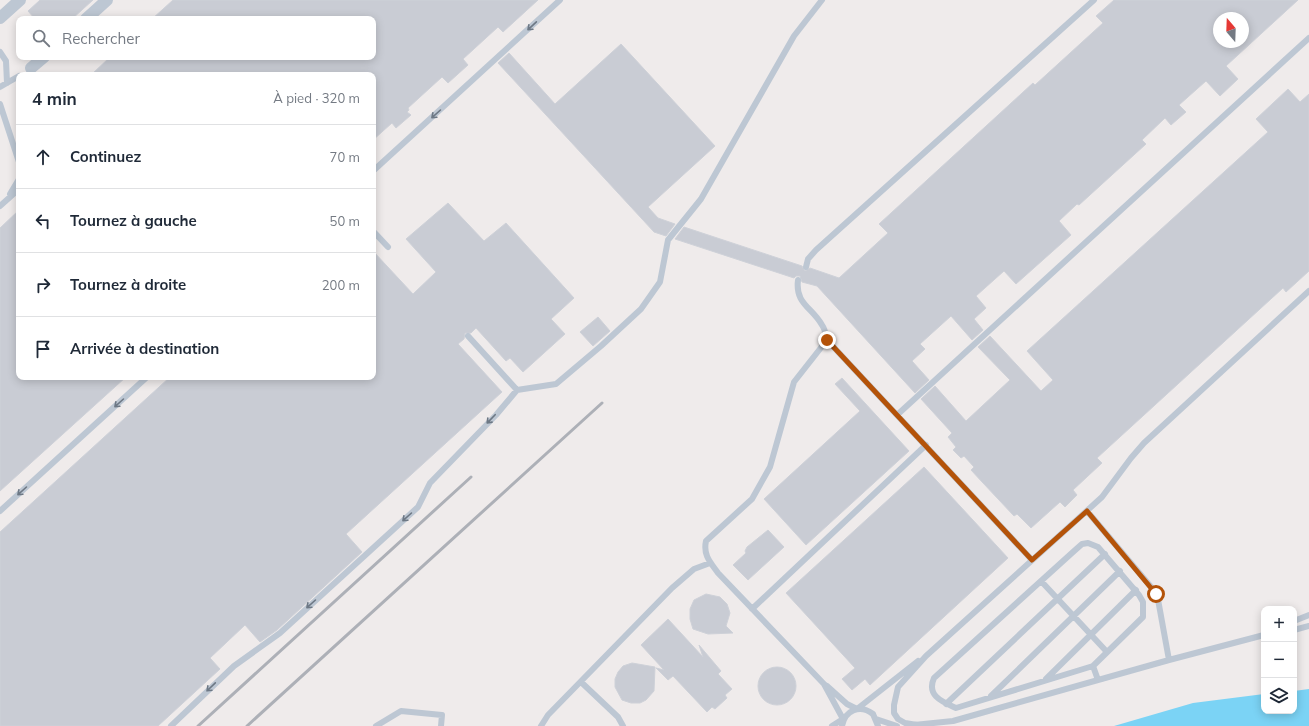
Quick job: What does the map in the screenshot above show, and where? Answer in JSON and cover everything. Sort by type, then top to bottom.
[{"type":"street","points":[[0,18],[20,0]]},
{"type":"street","points":[[89,16],[107,0]]},
{"type":"street","points":[[30,72],[41,60]]},
{"type":"lane","points":[[376,168],[560,0]]},
{"type":"lane","points":[[171,726],[234,666],[280,633],[418,508],[430,483],[496,415],[517,390],[556,384],[601,346],[640,308],[660,282],[668,240],[701,199],[794,36],[822,0]]},
{"type":"lane","points":[[806,267],[808,259],[816,250],[1094,0]]},
{"type":"lane","points":[[897,415],[1309,38]]},
{"type":"lane","points":[[0,52],[6,60],[7,83]]},
{"type":"lane","points":[[0,88],[16,77]]},
{"type":"lane","points":[[0,104],[16,153]]},
{"type":"lane","points":[[8,199],[16,184]]},
{"type":"lane","points":[[0,206],[16,192]]},
{"type":"lane","points":[[376,234],[388,247]]},
{"type":"lane","points":[[798,280],[797,292],[801,300],[823,326],[827,340],[1032,560]]},
{"type":"lane","points":[[832,726],[843,723],[851,711],[857,709],[926,656],[1087,511],[1102,497],[1144,443],[1309,291]]},
{"type":"lane","points":[[468,336],[517,390]]},
{"type":"lane","points":[[827,340],[794,382],[770,467],[752,499],[706,541],[704,550],[710,563],[824,684],[847,704],[857,709],[868,710],[876,719],[878,726]]},
{"type":"lane","points":[[0,511],[144,380]]},
{"type":"lane","points":[[752,609],[926,445]]},
{"type":"lane","points":[[1087,511],[1156,594],[1169,660]]},
{"type":"lane","points":[[1088,543],[1098,547],[1120,571],[1136,590],[1143,602],[1143,617],[1093,666],[956,708],[939,700],[932,690],[931,685],[934,678],[1082,544],[1088,543]]},
{"type":"lane","points":[[946,704],[1105,554]]},
{"type":"lane","points":[[542,726],[548,715],[672,588],[694,569],[710,563]]},
{"type":"lane","points":[[989,698],[1120,571]]},
{"type":"lane","points":[[1041,581],[1107,652]]},
{"type":"lane","points":[[1044,681],[1136,590]]},
{"type":"lane","points":[[1297,620],[1309,615]]},
{"type":"lane","points":[[1297,629],[1309,626]]},
{"type":"lane","points":[[938,726],[1169,660],[1261,636]]},
{"type":"lane","points":[[917,725],[905,723],[898,719],[894,713],[894,705],[898,687],[926,656]]},
{"type":"lane","points":[[1093,666],[1098,680]]},
{"type":"lane","points":[[581,682],[618,717],[623,726]]},
{"type":"lane","points":[[824,684],[843,723]]},
{"type":"lane","points":[[956,708],[956,721]]},
{"type":"lane","points":[[376,726],[401,711],[442,715],[442,726]]},
{"type":"lane","points":[[876,719],[897,726]]},
{"type":"lane","points":[[903,726],[956,721]]},
{"type":"water","points":[[1309,689],[1309,726],[1114,726],[1193,703],[1261,694],[1261,714],[1297,714],[1297,691]]},
{"type":"building","points":[[40,0],[93,0],[75,16],[32,16],[28,11]]},
{"type":"building","points":[[173,0],[538,0],[503,32],[498,27],[463,59],[468,65],[448,83],[442,77],[408,108],[409,110],[407,112],[411,115],[396,128],[392,123],[376,137],[376,72],[94,72],[107,60],[376,60],[376,16],[155,16]]},
{"type":"building","points":[[1114,0],[1298,0],[1249,45],[1249,12],[1213,12],[1213,48],[1246,48],[1226,66],[1238,79],[1220,96],[1206,81],[1179,105],[1186,112],[1171,125],[1165,118],[1142,140],[1146,144],[1079,205],[1077,204],[1059,221],[1071,235],[1016,284],[1004,271],[976,296],[986,308],[974,319],[983,330],[972,340],[951,316],[920,344],[925,349],[912,361],[929,380],[915,393],[817,286],[802,282],[800,276],[796,276],[794,278],[675,239],[684,227],[802,266],[805,271],[810,268],[839,278],[888,233],[879,224],[1033,83],[1035,85],[1103,23],[1096,16]]},
{"type":"building","points":[[621,44],[715,146],[648,207],[658,218],[675,224],[666,236],[654,232],[498,63],[509,53],[555,104]]},
{"type":"building","points":[[1288,89],[1300,102],[1309,94],[1309,271],[1286,292],[1283,288],[1097,458],[1102,463],[1073,490],[1077,495],[1065,507],[1060,502],[1031,528],[1017,514],[1014,516],[983,483],[971,470],[974,467],[964,456],[961,458],[953,450],[956,447],[948,437],[952,433],[921,399],[935,386],[966,421],[1010,380],[978,347],[990,336],[1041,391],[1053,380],[1027,351],[1268,132],[1256,119]]},
{"type":"building","points":[[448,203],[484,241],[506,223],[574,298],[551,319],[565,334],[523,372],[510,358],[506,361],[476,328],[471,333],[465,333],[464,339],[458,344],[502,392],[346,534],[362,552],[277,630],[260,642],[245,625],[210,658],[220,669],[158,726],[0,726],[0,532],[167,380],[376,380],[376,254],[413,294],[436,272],[406,239]]},
{"type":"building","points":[[16,213],[16,380],[123,380],[0,491],[0,228]]},
{"type":"building","points":[[598,317],[610,331],[593,346],[580,332]]},
{"type":"building","points":[[842,378],[909,451],[806,545],[764,499],[860,411],[835,384]]},
{"type":"building","points":[[924,467],[1008,558],[870,685],[865,679],[852,690],[842,679],[855,668],[786,593]]},
{"type":"building","points":[[768,530],[784,547],[748,580],[733,565],[746,553],[745,551],[747,547]]},
{"type":"building","points":[[706,594],[720,597],[727,604],[730,613],[726,626],[733,633],[708,634],[693,629],[690,619],[690,609],[694,600]]},
{"type":"building","points":[[668,619],[703,657],[699,645],[721,671],[718,674],[732,689],[725,695],[727,698],[715,709],[712,707],[707,712],[673,676],[668,680],[656,668],[664,670],[641,645]]},
{"type":"building","points":[[632,663],[655,667],[654,691],[646,700],[640,703],[631,703],[622,700],[615,687],[615,679],[618,672],[623,666]]},
{"type":"building","points":[[777,667],[790,673],[796,686],[790,699],[777,705],[764,699],[758,686],[764,673]]},
{"type":"railway","points":[[247,726],[602,403]]},
{"type":"railway","points":[[198,726],[471,477]]},
{"type":"route","points":[[827,340],[1032,560],[1087,511],[1156,594]]}]
